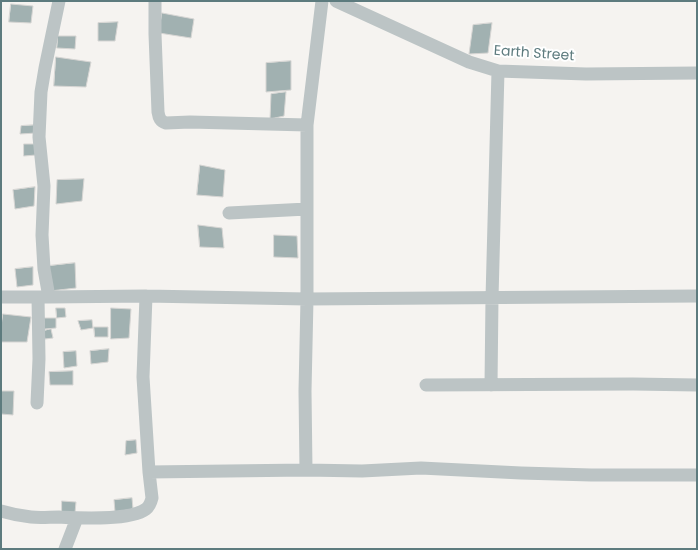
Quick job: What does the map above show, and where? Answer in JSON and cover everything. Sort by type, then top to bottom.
[{"type":"street","points":[[37,403],[44,297],[42,235],[44,186],[39,137],[45,68],[59,1]]},
{"type":"street","points":[[155,1],[155,49],[159,119],[166,123],[190,122],[307,125]]},
{"type":"street","points":[[306,470],[305,391],[307,299],[307,125],[322,1]]},
{"type":"street","name":"Earth Street","points":[[336,1],[469,62],[498,71],[586,74],[697,73]]},
{"type":"street","points":[[491,385],[498,71]]},
{"type":"street","points":[[229,213],[307,209]]},
{"type":"street","points":[[1,511],[32,517],[114,517],[132,515],[140,512],[146,509],[151,502],[152,498],[149,472],[144,377],[146,296]]},
{"type":"street","points":[[1,297],[146,296],[307,299],[697,296]]},
{"type":"street","points":[[426,385],[697,385]]},
{"type":"street","points":[[149,472],[306,470],[362,471],[421,468],[590,475],[697,475]]},
{"type":"street","points":[[65,549],[77,518]]},
{"type":"building","points":[[11,4],[33,6],[31,23],[9,22]]},
{"type":"building","points":[[162,13],[194,19],[191,38],[159,33]]},
{"type":"building","points":[[118,22],[115,41],[98,41],[98,23]]},
{"type":"building","points":[[492,23],[488,53],[469,54],[473,25]]},
{"type":"building","points":[[58,36],[76,36],[75,49],[57,48]]},
{"type":"building","points":[[56,57],[91,62],[86,87],[54,86]]},
{"type":"building","points":[[291,61],[291,90],[266,92],[266,63]]},
{"type":"building","points":[[286,92],[284,116],[270,119],[271,94]]},
{"type":"building","points":[[36,125],[36,133],[20,134],[21,126]]},
{"type":"building","points":[[24,144],[36,144],[36,155],[24,156]]},
{"type":"building","points":[[200,165],[225,170],[223,197],[197,195]]},
{"type":"building","points":[[84,179],[82,201],[56,204],[57,180]]},
{"type":"building","points":[[35,187],[34,206],[15,209],[13,190]]},
{"type":"building","points":[[198,225],[222,228],[224,248],[200,247]]},
{"type":"building","points":[[274,235],[297,236],[298,258],[274,257]]},
{"type":"building","points":[[75,263],[76,288],[50,291],[48,266]]},
{"type":"building","points":[[33,267],[33,285],[17,287],[15,269]]},
{"type":"building","points":[[56,308],[65,308],[66,317],[57,318]]},
{"type":"building","points":[[111,308],[131,309],[129,338],[111,339]]},
{"type":"building","points":[[3,314],[31,317],[27,342],[1,342]]},
{"type":"building","points":[[44,318],[56,318],[56,328],[45,329]]},
{"type":"building","points":[[92,320],[93,328],[81,330],[78,321]]},
{"type":"building","points":[[94,327],[108,327],[108,337],[95,337]]},
{"type":"building","points":[[51,329],[53,338],[45,339],[43,331]]},
{"type":"building","points":[[109,349],[108,362],[91,364],[90,351]]},
{"type":"building","points":[[76,351],[77,366],[64,368],[63,352]]},
{"type":"building","points":[[73,371],[73,385],[50,385],[49,372]]},
{"type":"building","points":[[1,391],[14,391],[13,415],[1,414]]},
{"type":"building","points":[[136,440],[137,453],[125,455],[126,441]]},
{"type":"building","points":[[132,498],[133,509],[115,512],[114,500]]},
{"type":"building","points":[[62,501],[76,502],[75,513],[62,513]]}]
